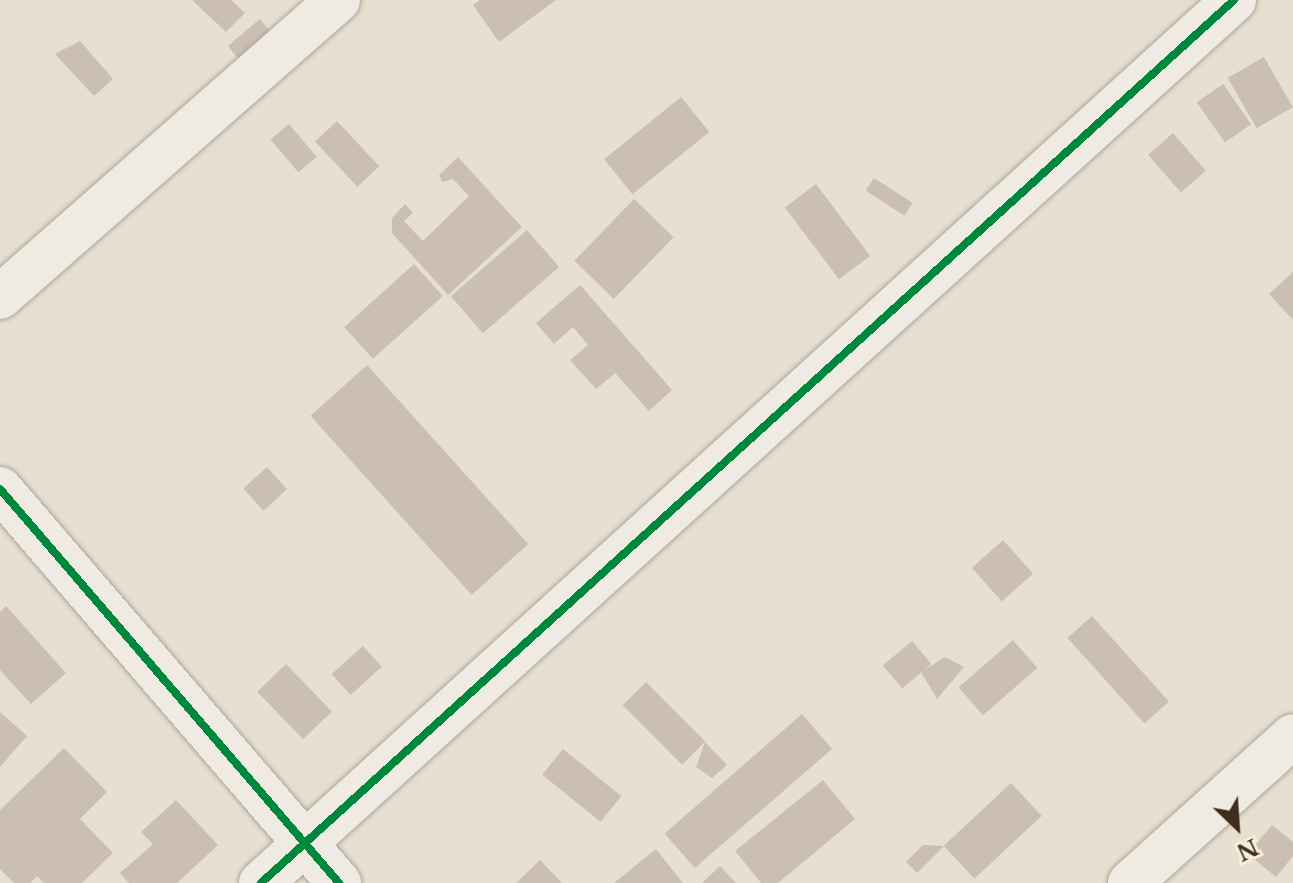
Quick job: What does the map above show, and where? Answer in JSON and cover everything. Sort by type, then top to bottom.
[{"type":"street","points":[[0,297],[338,0]]},
{"type":"street","points":[[261,883],[1234,0]]},
{"type":"street","points":[[0,489],[339,883]]},
{"type":"street","points":[[1130,883],[1293,736]]},
{"type":"building","points":[[192,0],[231,0],[245,13],[226,32]]},
{"type":"building","points":[[480,0],[556,0],[499,42],[473,5]]},
{"type":"building","points":[[260,19],[277,39],[245,66],[228,46]]},
{"type":"building","points":[[80,41],[113,79],[94,96],[55,54]]},
{"type":"building","points":[[1264,57],[1293,107],[1257,128],[1228,78]]},
{"type":"building","points":[[1223,84],[1251,124],[1225,142],[1197,102]]},
{"type":"building","points":[[681,97],[709,132],[632,194],[604,159]]},
{"type":"building","points":[[337,121],[379,166],[357,187],[315,141]]},
{"type":"building","points":[[289,124],[317,157],[298,172],[271,139]]},
{"type":"building","points":[[1173,133],[1206,171],[1181,192],[1148,155]]},
{"type":"building","points":[[458,157],[522,227],[448,295],[392,233],[392,218],[405,204],[413,213],[404,221],[423,241],[469,196],[453,179],[442,182],[439,175]]},
{"type":"building","points":[[874,178],[913,203],[904,216],[866,191]]},
{"type":"building","points":[[816,184],[870,256],[839,279],[785,207]]},
{"type":"building","points":[[634,199],[674,237],[614,299],[574,261]]},
{"type":"building","points":[[527,230],[559,267],[483,333],[451,296]]},
{"type":"building","points":[[414,264],[443,296],[373,359],[344,327]]},
{"type":"building","points":[[1293,272],[1293,320],[1269,294]]},
{"type":"building","points":[[580,285],[672,390],[649,411],[615,373],[596,389],[570,360],[588,345],[573,327],[554,344],[536,323]]},
{"type":"building","points":[[367,365],[528,544],[472,595],[311,416]]},
{"type":"building","points":[[267,467],[287,489],[263,511],[243,488]]},
{"type":"building","points":[[1003,540],[1033,573],[1002,602],[972,568]]},
{"type":"building","points":[[6,606],[66,673],[31,704],[0,670],[0,612]]},
{"type":"building","points":[[1092,616],[1169,701],[1144,724],[1067,638]]},
{"type":"building","points":[[1013,640],[1037,668],[983,715],[959,687]]},
{"type":"building","points":[[912,641],[931,664],[902,688],[883,665]]},
{"type":"building","points":[[363,646],[382,667],[351,695],[332,674]]},
{"type":"building","points":[[945,657],[964,667],[937,699],[921,672]]},
{"type":"building","points":[[286,664],[332,711],[303,739],[257,692]]},
{"type":"building","points":[[646,682],[705,741],[682,765],[623,705]]},
{"type":"building","points":[[0,712],[27,736],[0,767]]},
{"type":"building","points":[[802,714],[832,749],[695,868],[665,833]]},
{"type":"building","points":[[705,742],[727,765],[712,778],[696,767]]},
{"type":"building","points":[[64,748],[107,792],[80,819],[113,853],[82,883],[44,883],[37,876],[30,883],[14,883],[0,869],[0,810]]},
{"type":"building","points":[[563,749],[621,796],[601,822],[542,775]]},
{"type":"building","points":[[823,780],[855,819],[778,883],[761,883],[735,851]]},
{"type":"building","points":[[1011,783],[1042,816],[974,879],[944,846]]},
{"type":"building","points":[[176,800],[218,845],[177,883],[129,883],[120,873],[153,844],[141,832]]},
{"type":"building","points":[[1272,825],[1293,842],[1293,856],[1276,877],[1248,854]]},
{"type":"building","points":[[923,845],[944,846],[917,873],[906,862]]},
{"type":"building","points":[[656,849],[683,883],[614,883]]},
{"type":"building","points":[[540,860],[562,883],[516,883]]},
{"type":"building","points":[[720,866],[736,883],[702,883]]},
{"type":"cycle path","points":[[261,883],[1234,0]]},
{"type":"cycle path","points":[[0,489],[339,883]]}]
